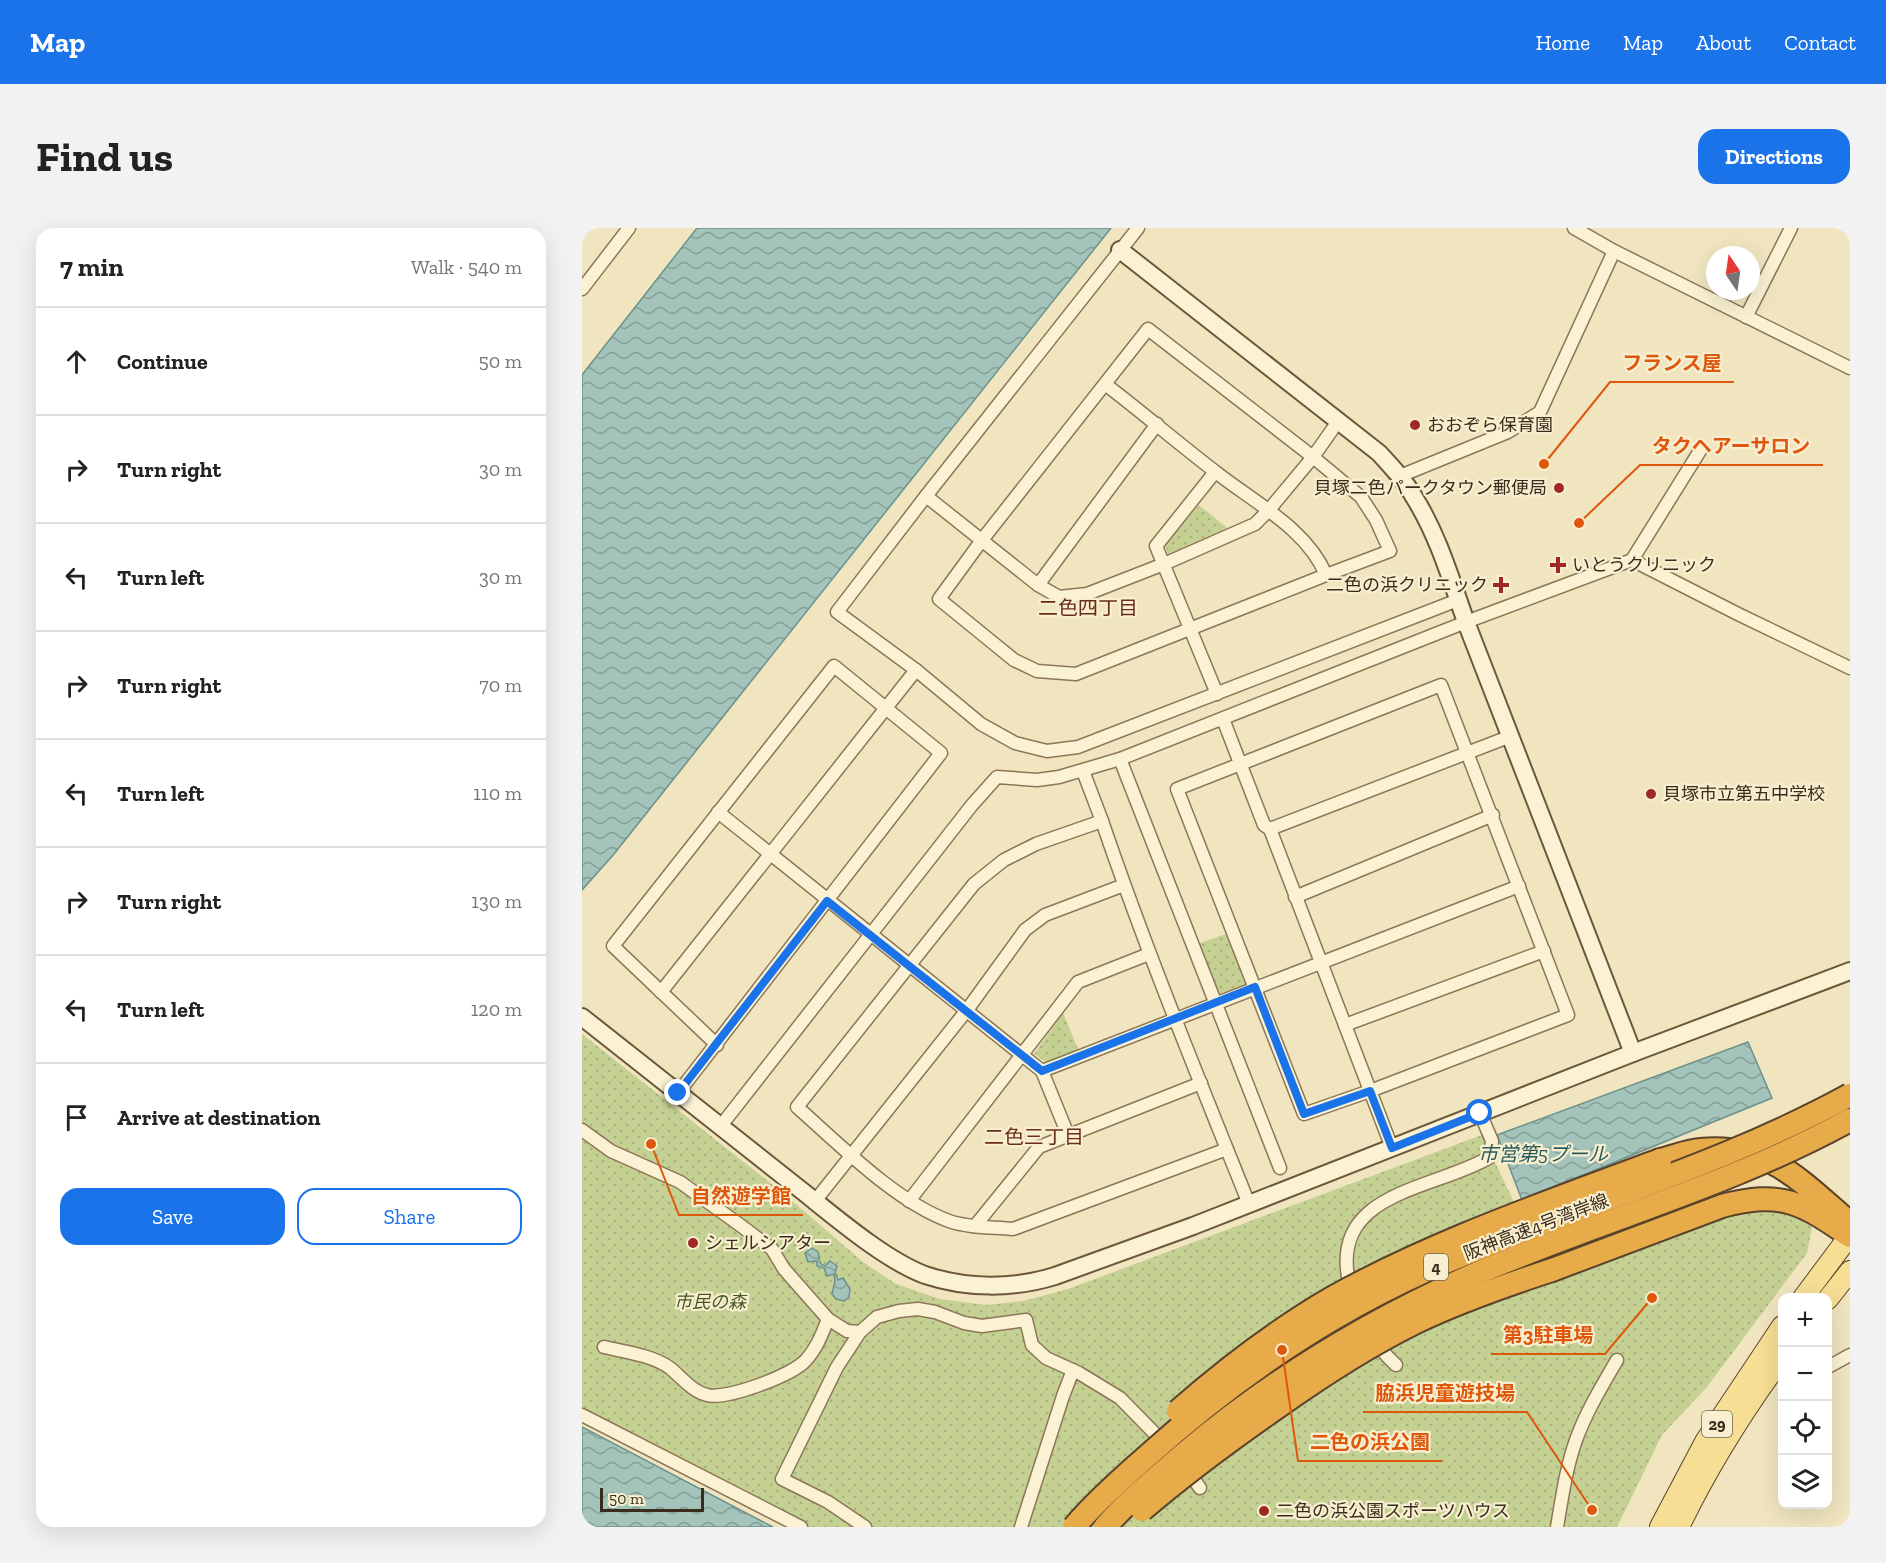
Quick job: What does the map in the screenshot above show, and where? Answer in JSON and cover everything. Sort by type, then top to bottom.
[{"type":"highway","name":"阪神高速4号湾岸線","points":[[1074,1527],[1129,1472],[1182,1425],[1296,1341],[1348,1311],[1462,1254],[1711,1160],[1774,1133],[1850,1095]]},
{"type":"highway","name":"阪神高速4号湾岸線","points":[[1105,1527],[1154,1479],[1256,1396],[1307,1361],[1361,1330],[1474,1275],[1717,1182],[1850,1120]]},
{"type":"highway","points":[[1068,1527],[1121,1466],[1205,1387],[1246,1355],[1332,1299],[1417,1255],[1660,1160],[1698,1150],[1720,1149],[1765,1158],[1788,1169],[1850,1233]]},
{"type":"highway","points":[[1122,1527],[1158,1496],[1252,1425],[1334,1368],[1415,1322],[1462,1301],[1743,1200],[1776,1198],[1793,1203],[1850,1233]]},
{"type":"main road","points":[[1807,1293],[1850,1233]]},
{"type":"main road","points":[[1832,1293],[1850,1271]]},
{"type":"main road","name":"29","points":[[1681,1527],[1690,1504],[1721,1448],[1774,1365],[1778,1346]]},
{"type":"main road","name":"29","points":[[1660,1527],[1706,1440],[1774,1365]]},
{"type":"street","points":[[582,289],[629,228]]},
{"type":"street","points":[[1137,228],[837,612],[916,670],[981,724],[1015,743],[1047,751],[1078,747],[1458,600]]},
{"type":"street","points":[[1574,228],[1614,251],[1850,368]]},
{"type":"street","points":[[1746,317],[1791,228]]},
{"type":"street","points":[[1120,250],[1379,453],[1415,497],[1445,561],[1466,622],[1633,1053]]},
{"type":"street","points":[[1400,477],[1508,432],[1540,412],[1614,251]]},
{"type":"street","points":[[1148,329],[1361,497],[1376,520],[1390,551],[1076,674],[1036,670],[1014,660],[939,599],[982,540],[1105,384],[1148,329]]},
{"type":"street","points":[[1105,384],[1296,533],[1317,556],[1326,575]]},
{"type":"street","points":[[926,496],[1038,585],[1059,597],[1087,594],[1164,564],[1255,524],[1268,512],[1313,457],[1339,420]]},
{"type":"street","points":[[1038,585],[1157,424]]},
{"type":"street","points":[[720,1127],[972,805],[997,777],[1037,780],[1083,771],[1120,759],[1466,622],[1632,560],[1701,449]]},
{"type":"street","points":[[1215,472],[1156,546],[1217,694]]},
{"type":"street","points":[[1632,560],[1850,668]]},
{"type":"street","points":[[678,1093],[717,1045],[941,753],[834,666],[613,946],[717,1045]]},
{"type":"street","points":[[661,992],[916,670]]},
{"type":"street","points":[[1441,685],[1468,752],[1568,1015],[1304,1114],[1177,789],[1441,685]]},
{"type":"street","points":[[1223,719],[1264,825],[1270,829],[1392,1148]]},
{"type":"street","points":[[1270,829],[1511,736]]},
{"type":"street","points":[[1120,759],[1280,1168]]},
{"type":"street","points":[[1083,771],[1149,954],[1249,1204]]},
{"type":"street","points":[[718,812],[1042,1071],[1068,1135]]},
{"type":"street","points":[[1295,897],[1492,815]]},
{"type":"street","points":[[1102,821],[1036,844],[1004,860],[974,884],[797,1107],[852,1156],[909,1201],[924,1211],[951,1222],[975,1226],[1013,1229],[1227,1149]]},
{"type":"street","points":[[815,1201],[967,1010],[1025,930],[1045,915],[1124,885]]},
{"type":"street","points":[[1042,1071],[1519,886]]},
{"type":"street","points":[[1345,1025],[1544,951]]},
{"type":"street","points":[[909,1201],[1078,982],[1149,954]]},
{"type":"street","points":[[582,1017],[815,1201],[892,1258],[908,1268],[950,1281],[997,1286],[1037,1281],[1055,1276],[1249,1204],[1633,1053],[1850,971]]},
{"type":"street","points":[[975,1226],[1039,1147],[1201,1083]]},
{"type":"street","points":[[1396,1365],[1381,1352],[1351,1293],[1346,1266],[1350,1236],[1368,1212],[1396,1195],[1490,1156],[1492,1141],[1480,1113]]},
{"type":"street","points":[[582,1130],[611,1151],[680,1182],[764,1243],[772,1249],[784,1269],[828,1319],[846,1331],[860,1332]]},
{"type":"street","points":[[865,1527],[828,1502],[782,1479],[837,1367],[860,1332],[877,1317],[899,1311],[935,1312],[964,1323],[982,1326],[1026,1320],[1032,1345],[1046,1358],[1073,1370],[1120,1398],[1176,1455],[1200,1488]]},
{"type":"street","points":[[604,1347],[643,1356],[668,1367],[695,1389],[707,1395],[720,1395],[758,1384],[788,1372],[804,1362],[816,1347],[828,1319]]},
{"type":"street","points":[[1832,1364],[1850,1355]]},
{"type":"street","points":[[1557,1527],[1566,1474],[1576,1439],[1596,1396],[1617,1360]]},
{"type":"street","points":[[1650,1527],[1712,1415],[1774,1365]]},
{"type":"street","points":[[1021,1527],[1073,1370]]},
{"type":"street","points":[[582,1415],[801,1527]]},
{"type":"green space","points":[[1199,505],[1227,528],[1168,554],[1165,545]]},
{"type":"green space","points":[[1226,934],[1247,985],[1218,994],[1197,944]]},
{"type":"green space","points":[[1063,1013],[1078,1049],[1046,1062],[1034,1054]]},
{"type":"green space","name":"市民の森","points":[[582,1034],[783,1193],[863,1262],[896,1284],[940,1299],[986,1305],[1023,1301],[1068,1289],[1482,1135],[1513,1200],[1542,1287],[1639,1250],[1719,1213],[1761,1205],[1803,1216],[1812,1228],[1807,1253],[1707,1387],[1662,1435],[1617,1527],[786,1527],[582,1419]]},
{"type":"water","points":[[697,228],[1111,228],[614,854],[582,890],[582,375]]},
{"type":"water","name":"市営第5プール","points":[[1748,1042],[1772,1098],[1522,1200],[1497,1135]]},
{"type":"water","points":[[812,1248],[818,1252],[822,1265],[825,1266],[830,1261],[837,1266],[835,1274],[827,1276],[824,1268],[817,1266],[817,1261],[808,1262],[805,1253]]},
{"type":"water","points":[[836,1275],[838,1280],[843,1278],[850,1289],[849,1297],[844,1301],[836,1299],[832,1294]]},
{"type":"water","points":[[582,1427],[773,1527],[582,1527]]},
{"type":"place","name":"おおぞら保育園","points":[[1415,425]]},
{"type":"place","name":"フランス屋","points":[[1544,464]]},
{"type":"place","name":"貝塚二色パークタウン郵便局","points":[[1559,488]]},
{"type":"place","name":"タクヘアーサロン","points":[[1579,523]]},
{"type":"place","name":"いとうクリニック","points":[[1558,565]]},
{"type":"place","name":"二色の浜クリニック","points":[[1501,585]]},
{"type":"place","name":"貝塚市立第五中学校","points":[[1651,794]]},
{"type":"place","name":"自然遊学館","points":[[651,1144]]},
{"type":"place","name":"シェルシアター","points":[[693,1243]]},
{"type":"place","name":"第3駐車場","points":[[1652,1298]]},
{"type":"place","name":"二色の浜公園","points":[[1282,1350]]},
{"type":"place","name":"脇浜児童遊技場","points":[[1592,1510]]},
{"type":"place","name":"二色の浜公園スポーツハウス","points":[[1264,1511]]},
{"type":"district","name":"二色四丁目","points":[[1088,608]]},
{"type":"district","name":"二色三丁目","points":[[1034,1137]]},
{"type":"route","points":[[678,1093],[827,901],[1042,1071],[1255,987],[1304,1114],[1370,1091],[1392,1148],[1480,1113]]}]
